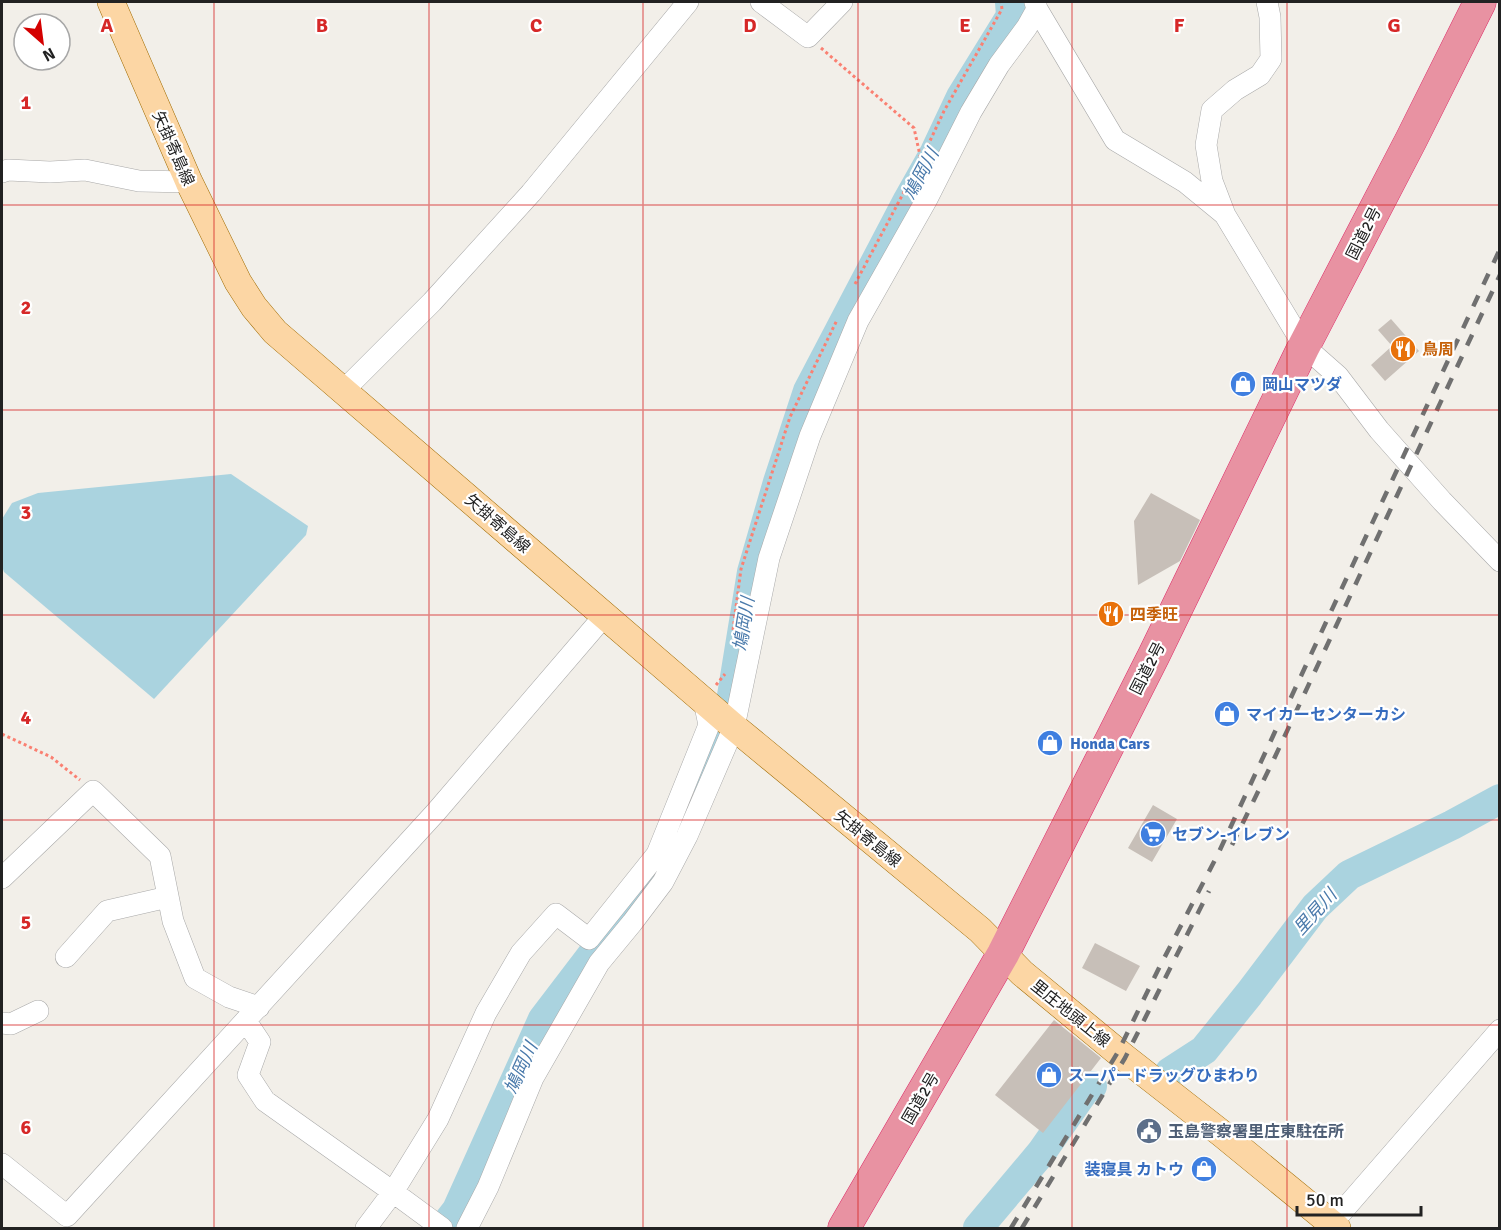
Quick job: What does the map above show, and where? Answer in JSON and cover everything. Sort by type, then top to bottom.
[{"type":"highway","name":"国道2号","points":[[844,1228],[1003,954],[1154,655],[1304,346],[1480,2]]},
{"type":"main road","name":"矢掛寄島線","points":[[111,2],[189,182],[238,282],[275,332],[734,727],[980,930],[1003,954]]},
{"type":"main road","name":"里庄地頭上線","points":[[1003,954],[1022,973],[1332,1227]]},
{"type":"street","points":[[344,391],[432,302],[531,193],[688,2]]},
{"type":"street","points":[[761,2],[808,37],[842,2]]},
{"type":"street","points":[[1267,2],[1270,17],[1271,59],[1260,75],[1235,90],[1212,110],[1206,145],[1212,181],[1225,215],[1304,346],[1338,376],[1379,430],[1442,501],[1500,561]]},
{"type":"street","points":[[1036,5],[1115,140],[1185,182],[1225,215]]},
{"type":"street","points":[[467,1228],[488,1187],[533,1078],[599,963],[663,882],[687,836],[734,727],[769,558],[810,436],[858,321],[927,199],[971,112],[999,65],[1027,27],[1036,5]]},
{"type":"street","points":[[2,172],[9,170],[51,172],[85,170],[139,181],[189,182]]},
{"type":"street","points":[[2,1164],[66,1216],[436,812],[605,615]]},
{"type":"street","points":[[366,1228],[393,1192],[438,1119],[486,1013],[521,953],[556,914],[589,939],[657,854],[709,725],[708,704]]},
{"type":"street","points":[[2,878],[93,791],[160,856],[173,921],[195,978],[229,997],[252,1014],[260,1042],[248,1076],[265,1101],[442,1228]]},
{"type":"street","points":[[66,957],[107,911],[168,897]]},
{"type":"street","points":[[2,1023],[11,1024],[38,1011]]},
{"type":"street","points":[[1332,1227],[1500,1030]]},
{"type":"path","points":[[808,37],[914,128],[921,160]]},
{"type":"path","points":[[2,734],[51,757],[93,791]]},
{"type":"water","points":[[231,474],[308,526],[306,535],[154,699],[4,572],[2,519],[12,503],[38,493]]},
{"type":"building","name":"鳥周","points":[[1391,319],[1419,351],[1385,381],[1371,365],[1392,346],[1378,330]]},
{"type":"building","points":[[1151,493],[1200,520],[1180,561],[1138,585],[1134,521]]},
{"type":"building","name":"セブン-イレブン","points":[[1153,805],[1177,819],[1152,862],[1128,848]]},
{"type":"building","points":[[1095,943],[1140,966],[1126,991],[1082,968]]},
{"type":"building","name":"スーパードラッグひまわり","points":[[1054,1020],[1101,1058],[1043,1133],[995,1095]]},
{"type":"waterway","name":"鳩岡川","points":[[698,778],[731,702],[752,572],[808,391],[935,152],[961,97],[1011,16],[1010,2]]},
{"type":"waterway","name":"里見川","points":[[1170,1072],[1204,1050],[1315,907],[1349,875],[1500,799]]},
{"type":"waterway","name":"鳩岡川","points":[[443,1228],[457,1210],[543,1019],[662,863],[668,850]]},
{"type":"waterway","name":"里見川","points":[[978,1228],[1041,1153],[1085,1090],[1092,1086]]},
{"type":"railway","points":[[1011,1228],[1118,1052],[1218,854],[1500,249]]},
{"type":"railway","points":[[1232,845],[1500,275]]},
{"type":"railway","points":[[1022,1228],[1125,1058],[1209,891]]},
{"type":"place","name":"鳥周","points":[[1403,349]]},
{"type":"place","name":"岡山マツダ","points":[[1243,384]]},
{"type":"place","name":"四季旺","points":[[1111,614]]},
{"type":"place","name":"マイカーセンターカシ","points":[[1227,714]]},
{"type":"place","name":"Honda Cars","points":[[1050,743]]},
{"type":"place","name":"セブン-イレブン","points":[[1153,834]]},
{"type":"place","name":"スーパードラッグひまわり","points":[[1049,1075]]},
{"type":"place","name":"玉島警察署里庄東駐在所","points":[[1149,1131]]},
{"type":"place","name":"装寝具 カトウ","points":[[1204,1169]]}]
